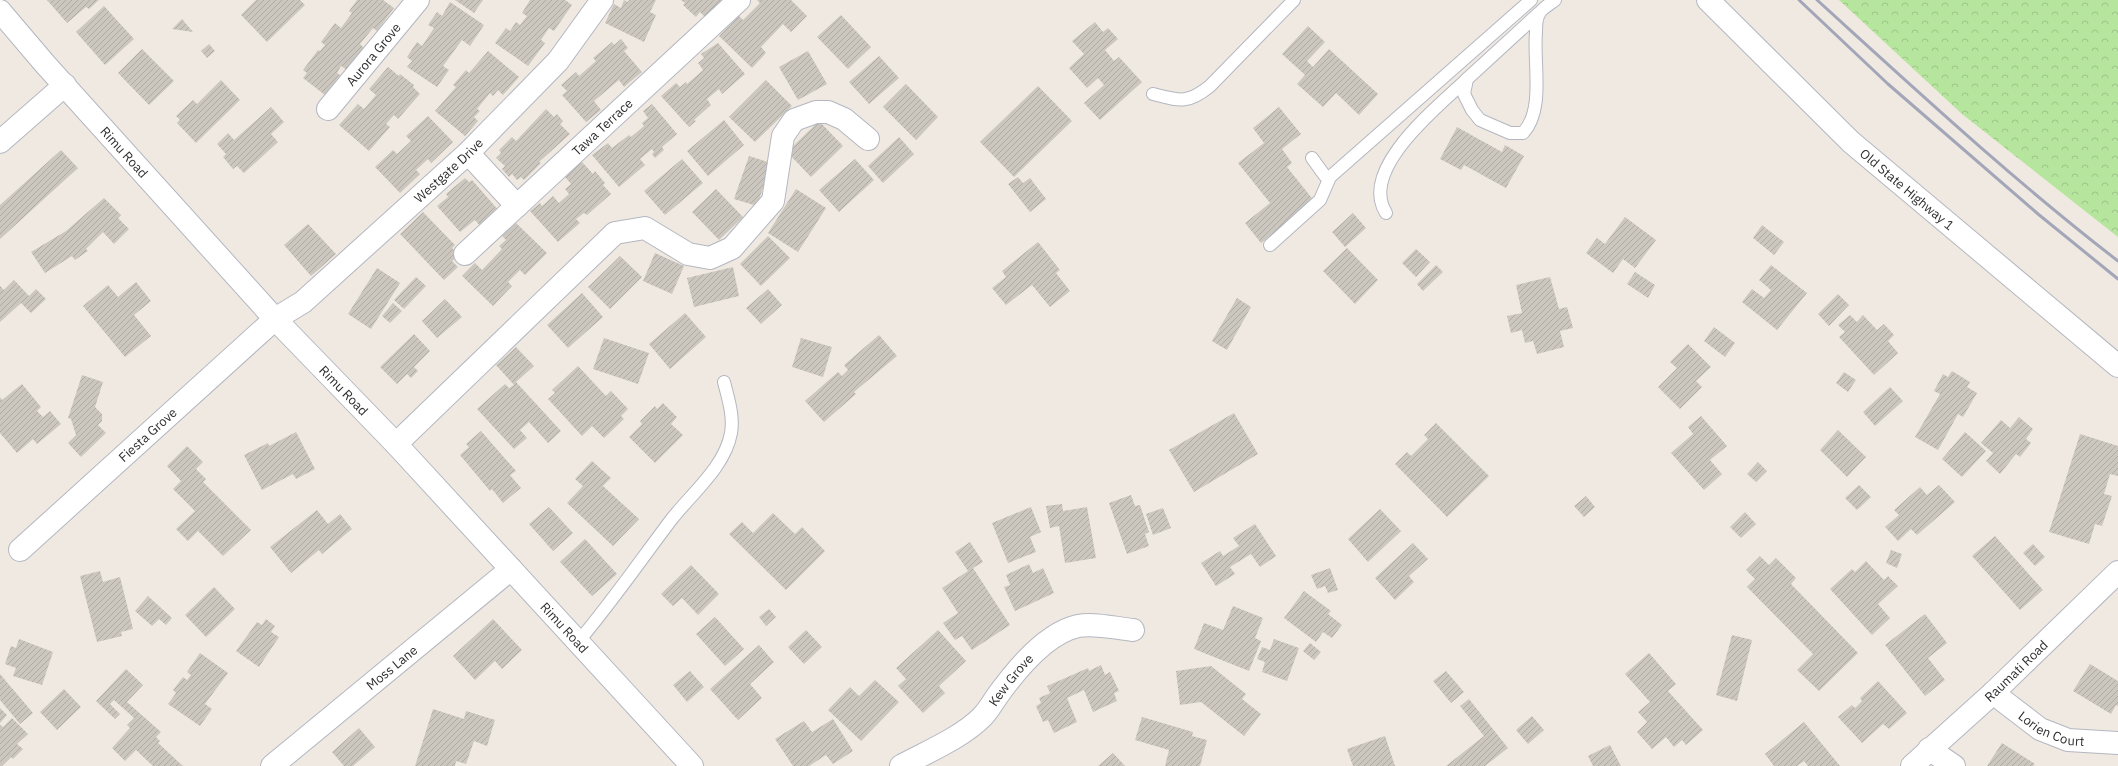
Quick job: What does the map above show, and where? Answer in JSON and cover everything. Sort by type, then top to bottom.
[{"type":"street","name":"Aurora Grove","points":[[328,109],[418,0]]},
{"type":"street","name":"Westgate Drive","points":[[275,319],[303,302],[468,153],[558,61],[602,0]]},
{"type":"street","name":"Tawa Terrace","points":[[465,254],[739,0]]},
{"type":"street","name":"Old State Highway 1","points":[[1708,0],[1851,142],[2118,366]]},
{"type":"street","name":"Rimu Road","points":[[0,11],[30,48],[275,319],[396,444],[692,766]]},
{"type":"street","points":[[0,142],[65,85]]},
{"type":"street","points":[[396,444],[615,233],[645,228],[688,254],[710,258],[732,248],[772,200],[783,136],[794,120],[816,112],[828,112],[844,118],[868,139]]},
{"type":"street","points":[[468,153],[517,206]]},
{"type":"street","name":"Fiesta Grove","points":[[20,550],[275,319]]},
{"type":"street","name":"Moss Lane","points":[[272,766],[511,568]]},
{"type":"street","name":"Raumati Road","points":[[1912,766],[1929,749],[1993,693],[2118,572]]},
{"type":"street","name":"Kew Grove","points":[[901,766],[951,740],[982,717],[1015,673],[1039,648],[1060,633],[1078,626],[1133,630]]},
{"type":"street","name":"Lorien Court","points":[[1993,693],[2040,729],[2068,740],[2118,743]]},
{"type":"street","points":[[1929,749],[1954,766]]},
{"type":"lane","points":[[1153,94],[1186,100],[1196,97],[1210,86],[1294,0]]},
{"type":"lane","points":[[1270,245],[1320,200],[1330,177],[1531,0]]},
{"type":"lane","points":[[1386,213],[1382,208],[1381,181],[1392,156],[1416,127],[1467,78],[1555,0]]},
{"type":"lane","points":[[1467,78],[1464,94],[1472,110],[1480,120],[1510,133],[1523,133],[1531,125],[1537,92],[1535,42],[1539,13]]},
{"type":"lane","points":[[1312,158],[1325,176],[1330,177]]},
{"type":"lane","points":[[578,642],[634,573],[685,502],[719,462],[731,433],[731,407],[724,382]]},
{"type":"green space","points":[[1839,0],[2118,0],[2118,237],[1962,114]]},
{"type":"building","points":[[47,0],[99,0],[89,9],[86,7],[67,23]]},
{"type":"building","points":[[256,0],[300,0],[305,5],[267,42],[241,15]]},
{"type":"building","points":[[357,0],[383,0],[394,8],[377,31],[373,28],[360,44],[364,48],[347,70],[341,66],[337,73],[340,75],[325,95],[303,78],[307,73],[303,70],[318,50],[320,51],[325,45],[321,42],[335,23],[341,28],[352,13],[349,11]]},
{"type":"building","points":[[455,0],[483,0],[474,13]]},
{"type":"building","points":[[530,0],[565,0],[572,5],[554,31],[549,28],[541,40],[545,43],[528,66],[495,43],[506,28],[510,31],[516,22],[520,25],[527,16],[522,13]]},
{"type":"building","points":[[624,0],[628,2],[629,0],[656,0],[650,12],[656,15],[644,42],[605,23],[614,4],[621,8]]},
{"type":"building","points":[[681,0],[728,0],[708,20],[700,12],[696,17],[683,5],[685,3]]},
{"type":"building","points":[[757,0],[791,0],[807,16],[791,32],[783,24],[761,47],[766,53],[752,68],[719,36],[739,16],[743,20],[760,3]]},
{"type":"building","points":[[450,2],[484,25],[470,46],[462,40],[443,66],[449,70],[437,87],[407,67],[412,61],[407,57],[417,42],[422,46],[434,28],[428,25],[437,12],[442,16]]},
{"type":"building","points":[[104,6],[134,39],[105,65],[76,32]]},
{"type":"building","points":[[841,15],[871,47],[848,69],[817,37]]},
{"type":"building","points":[[182,19],[193,32],[172,29]]},
{"type":"building","points":[[1095,22],[1103,32],[1108,28],[1118,39],[1105,50],[1114,61],[1119,57],[1142,82],[1100,120],[1084,103],[1104,85],[1098,78],[1087,88],[1069,68],[1084,54],[1072,41]]},
{"type":"building","points":[[1308,26],[1325,42],[1307,61],[1313,67],[1329,49],[1378,94],[1359,115],[1336,93],[1323,107],[1297,84],[1305,75],[1282,54]]},
{"type":"building","points":[[621,39],[628,48],[624,51],[642,72],[624,87],[619,80],[594,101],[601,110],[586,122],[562,95],[567,91],[561,85],[576,72],[579,76],[596,61],[593,58],[612,42],[614,45]]},
{"type":"building","points":[[718,43],[745,74],[722,94],[719,89],[707,99],[711,105],[694,120],[696,121],[689,127],[661,96],[676,83],[680,87],[686,82],[687,84],[703,70],[698,63],[704,58],[701,54]]},
{"type":"building","points":[[209,44],[215,51],[207,58],[201,51]]},
{"type":"building","points":[[142,49],[174,81],[149,105],[118,73]]},
{"type":"building","points":[[488,51],[519,77],[503,95],[498,90],[493,96],[490,93],[477,109],[480,111],[474,117],[478,121],[465,136],[435,111],[456,87],[453,85],[466,70],[469,73]]},
{"type":"building","points":[[808,51],[827,84],[798,100],[779,67]]},
{"type":"building","points":[[879,56],[899,78],[869,104],[849,82]]},
{"type":"building","points":[[388,67],[414,85],[413,87],[420,94],[398,119],[394,115],[386,124],[390,127],[369,151],[339,125],[358,104],[364,109],[376,95],[369,89]]},
{"type":"building","points":[[221,80],[240,100],[196,143],[177,123],[180,120],[176,116],[193,100],[197,104]]},
{"type":"building","points":[[766,80],[792,106],[755,142],[729,117]]},
{"type":"building","points":[[906,84],[938,117],[916,140],[883,107]]},
{"type":"building","points":[[1038,86],[1072,121],[1014,177],[980,142]]},
{"type":"building","points":[[652,104],[677,134],[662,147],[664,150],[655,158],[652,154],[654,152],[652,149],[640,159],[645,165],[619,187],[592,155],[608,143],[612,148],[629,135],[631,137],[644,126],[642,123],[648,118],[643,111]]},
{"type":"building","points":[[271,107],[284,122],[271,134],[278,142],[244,173],[237,166],[233,169],[223,157],[226,154],[217,144],[228,133],[234,140]]},
{"type":"building","points":[[1279,107],[1301,134],[1282,149],[1292,163],[1287,167],[1315,202],[1261,243],[1245,223],[1270,203],[1238,163],[1264,143],[1253,128]]},
{"type":"building","points":[[546,109],[554,117],[557,114],[563,121],[560,124],[570,134],[539,162],[541,163],[524,180],[521,177],[517,180],[512,174],[509,177],[502,169],[505,166],[496,158],[501,153],[499,150],[512,137],[516,141]]},
{"type":"building","points":[[428,116],[453,142],[431,163],[428,159],[416,170],[420,174],[400,193],[375,167],[393,150],[397,154],[411,141],[406,136]]},
{"type":"building","points":[[724,120],[744,145],[708,176],[687,151]]},
{"type":"building","points":[[819,121],[843,146],[811,177],[787,152]]},
{"type":"building","points":[[1457,127],[1502,152],[1505,145],[1524,156],[1506,188],[1464,165],[1461,170],[1440,159]]},
{"type":"building","points":[[899,137],[914,154],[883,183],[868,166]]},
{"type":"building","points":[[61,150],[78,168],[0,239],[0,205]]},
{"type":"building","points":[[749,156],[771,163],[757,206],[734,199]]},
{"type":"building","points":[[682,159],[703,183],[665,215],[644,191]]},
{"type":"building","points":[[855,159],[874,180],[839,212],[819,190]]},
{"type":"building","points":[[582,162],[593,174],[595,171],[605,183],[603,185],[611,194],[587,215],[584,213],[576,219],[580,223],[558,242],[530,211],[540,203],[542,206],[553,196],[559,203],[569,194],[565,189],[571,184],[565,177]]},
{"type":"building","points":[[1018,177],[1023,183],[1030,178],[1046,199],[1030,212],[1008,184]]},
{"type":"building","points":[[465,178],[469,182],[472,180],[500,212],[482,228],[475,220],[460,232],[437,206],[448,197],[446,194]]},
{"type":"building","points":[[716,189],[743,217],[719,240],[692,212]]},
{"type":"building","points":[[796,189],[826,208],[798,252],[768,233]]},
{"type":"building","points":[[104,198],[121,215],[118,218],[129,229],[114,244],[103,232],[86,249],[88,251],[75,260],[72,256],[45,273],[31,252],[66,231]]},
{"type":"building","points":[[423,212],[455,245],[452,248],[459,255],[452,261],[458,267],[444,280],[400,234]]},
{"type":"building","points":[[1353,213],[1366,228],[1345,247],[1332,232]]},
{"type":"building","points":[[1625,217],[1656,240],[1635,268],[1623,259],[1613,273],[1586,253],[1597,238],[1605,244]]},
{"type":"building","points":[[515,222],[547,253],[525,275],[520,270],[508,282],[512,286],[493,306],[462,276],[475,263],[482,270],[502,249],[499,246],[506,240],[502,236]]},
{"type":"building","points":[[308,224],[336,254],[311,276],[284,245]]},
{"type":"building","points":[[1762,225],[1784,242],[1774,255],[1753,238]]},
{"type":"building","points":[[768,236],[790,258],[761,286],[740,264]]},
{"type":"building","points":[[1038,242],[1060,270],[1056,273],[1070,291],[1050,307],[1032,285],[1006,305],[992,288],[1006,277],[1002,271]]},
{"type":"building","points":[[1347,248],[1378,280],[1355,304],[1323,271]]},
{"type":"building","points":[[1416,249],[1430,262],[1416,277],[1402,263]]},
{"type":"building","points":[[655,253],[684,266],[672,294],[643,281]]},
{"type":"building","points":[[620,256],[642,277],[610,309],[588,287]]},
{"type":"building","points":[[1436,265],[1443,272],[1423,291],[1417,284]]},
{"type":"building","points":[[1771,265],[1807,293],[1777,330],[1742,302],[1752,289],[1764,298],[1771,290],[1759,280]]},
{"type":"building","points":[[733,267],[739,296],[694,307],[687,278]]},
{"type":"building","points":[[377,268],[400,283],[371,329],[348,314]]},
{"type":"building","points":[[1635,272],[1655,285],[1648,298],[1627,284]]},
{"type":"building","points":[[416,277],[426,286],[404,309],[394,300]]},
{"type":"building","points":[[1550,277],[1559,309],[1567,307],[1573,328],[1560,331],[1564,347],[1537,354],[1533,341],[1525,343],[1522,330],[1511,333],[1507,316],[1522,313],[1516,285]]},
{"type":"building","points":[[14,280],[29,296],[36,289],[46,299],[31,313],[21,303],[0,322],[0,286],[4,290]]},
{"type":"building","points":[[136,282],[151,301],[134,315],[151,336],[125,357],[83,306],[108,285],[118,297]]},
{"type":"building","points":[[768,289],[782,305],[761,324],[746,308]]},
{"type":"building","points":[[582,293],[603,317],[568,348],[547,325]]},
{"type":"building","points":[[1838,294],[1849,305],[1829,326],[1818,314]]},
{"type":"building","points":[[1237,298],[1251,307],[1227,350],[1212,341]]},
{"type":"building","points":[[445,299],[462,317],[437,338],[422,321]]},
{"type":"building","points":[[393,303],[402,311],[390,323],[382,316]]},
{"type":"building","points":[[685,313],[706,337],[670,369],[649,344]]},
{"type":"building","points":[[1850,315],[1857,322],[1863,315],[1877,330],[1884,324],[1894,335],[1888,341],[1898,353],[1874,375],[1839,337],[1845,332],[1838,325]]},
{"type":"building","points":[[1714,327],[1735,343],[1725,357],[1704,341]]},
{"type":"building","points":[[414,334],[430,351],[414,367],[418,371],[411,378],[407,374],[397,384],[380,367]]},
{"type":"building","points":[[879,335],[897,356],[854,392],[856,394],[824,422],[805,401],[838,372],[842,376],[848,370],[844,365]]},
{"type":"building","points":[[604,338],[649,353],[638,384],[593,369]]},
{"type":"building","points":[[801,338],[832,347],[823,377],[792,367]]},
{"type":"building","points":[[1688,344],[1711,367],[1696,381],[1702,387],[1680,409],[1658,387],[1677,368],[1670,362]]},
{"type":"building","points":[[516,347],[534,366],[516,382],[561,431],[548,443],[529,422],[520,430],[527,438],[514,449],[477,409],[505,384],[509,388],[514,385],[496,365]]},
{"type":"building","points":[[578,366],[606,396],[611,391],[628,409],[621,416],[624,419],[604,438],[592,426],[582,436],[548,399],[555,393],[552,390]]},
{"type":"building","points":[[1952,371],[1970,382],[1967,387],[1977,393],[1963,417],[1958,414],[1938,450],[1915,437],[1940,394],[1934,391],[1943,374],[1948,377]]},
{"type":"building","points":[[1844,372],[1856,380],[1848,392],[1836,383]]},
{"type":"building","points":[[82,375],[103,382],[95,407],[102,414],[102,421],[98,425],[106,433],[81,457],[68,443],[76,435],[71,419],[68,418]]},
{"type":"building","points":[[22,384],[41,407],[37,411],[43,417],[50,411],[61,424],[37,444],[33,439],[17,453],[0,433],[0,397],[2,400]]},
{"type":"building","points":[[1890,387],[1903,401],[1875,426],[1863,412]]},
{"type":"building","points":[[663,403],[677,417],[671,424],[683,435],[655,463],[629,437],[642,424],[640,421],[655,406],[657,409]]},
{"type":"building","points":[[1234,413],[1258,454],[1194,492],[1169,450]]},
{"type":"building","points":[[1701,416],[1727,446],[1710,460],[1722,474],[1704,490],[1671,453],[1693,434],[1688,427]]},
{"type":"building","points":[[2019,417],[2033,429],[2026,439],[2031,443],[2020,457],[2016,454],[2000,474],[1986,461],[1993,453],[1981,443],[2001,420],[2010,428]]},
{"type":"building","points":[[1436,423],[1489,476],[1447,517],[1395,464],[1407,452],[1411,456],[1428,439],[1424,435]]},
{"type":"building","points":[[1838,430],[1866,457],[1847,477],[1820,450]]},
{"type":"building","points":[[481,431],[516,471],[510,475],[521,488],[503,503],[492,489],[490,491],[460,455],[469,447],[466,444]]},
{"type":"building","points":[[296,432],[315,469],[296,479],[293,474],[262,490],[244,455],[268,443],[269,446]]},
{"type":"building","points":[[1965,432],[1986,451],[1962,477],[1942,459]]},
{"type":"building","points":[[2080,434],[2118,446],[2118,476],[2110,474],[2104,494],[2112,496],[2102,526],[2095,524],[2089,544],[2049,532]]},
{"type":"building","points":[[187,446],[203,462],[196,469],[206,479],[203,482],[251,530],[223,556],[198,531],[188,541],[176,529],[195,511],[173,489],[181,481],[167,466]]},
{"type":"building","points":[[592,461],[611,478],[603,486],[639,519],[613,546],[567,503],[583,486],[575,479]]},
{"type":"building","points":[[1758,462],[1767,471],[1756,482],[1747,474]]},
{"type":"building","points":[[1859,485],[1871,497],[1857,510],[1845,498]]},
{"type":"building","points":[[1939,485],[1955,502],[1917,535],[1911,529],[1898,541],[1885,527],[1899,515],[1894,510],[1920,487],[1927,495]]},
{"type":"building","points":[[1131,495],[1135,506],[1140,505],[1149,532],[1145,534],[1149,546],[1127,554],[1109,503]]},
{"type":"building","points":[[1586,496],[1595,507],[1584,517],[1574,506]]},
{"type":"building","points":[[1062,504],[1063,511],[1087,507],[1096,558],[1065,563],[1059,526],[1050,528],[1046,506]]},
{"type":"building","points":[[549,507],[573,533],[553,551],[529,524]]},
{"type":"building","points":[[1031,507],[1041,532],[1030,537],[1036,552],[1008,563],[992,523]]},
{"type":"building","points":[[1163,508],[1171,528],[1153,535],[1146,514]]},
{"type":"building","points":[[1380,509],[1401,531],[1368,562],[1348,539]]},
{"type":"building","points":[[317,510],[328,524],[340,514],[352,529],[322,554],[319,550],[291,573],[270,547]]},
{"type":"building","points":[[1745,512],[1756,524],[1741,538],[1730,527]]},
{"type":"building","points":[[773,513],[795,534],[802,527],[825,551],[786,590],[729,534],[742,522],[753,533]]},
{"type":"building","points":[[1255,524],[1276,556],[1260,567],[1251,554],[1230,567],[1235,574],[1216,586],[1201,563],[1220,551],[1223,556],[1239,546],[1233,538]]},
{"type":"building","points":[[1995,536],[2043,590],[2020,610],[1972,556]]},
{"type":"building","points":[[585,539],[617,574],[592,596],[560,562]]},
{"type":"building","points":[[970,542],[983,562],[973,568],[1010,625],[972,650],[962,636],[955,640],[943,623],[958,613],[942,588],[968,571],[955,552]]},
{"type":"building","points":[[1413,543],[1428,559],[1409,576],[1414,582],[1395,600],[1375,578]]},
{"type":"building","points":[[2033,544],[2045,557],[2035,566],[2023,553]]},
{"type":"building","points":[[1891,550],[1902,554],[1897,568],[1886,563]]},
{"type":"building","points":[[1760,556],[1769,565],[1776,558],[1796,578],[1791,584],[1858,653],[1819,691],[1797,670],[1813,654],[1747,587],[1755,579],[1746,570]]},
{"type":"building","points":[[1866,561],[1884,580],[1888,576],[1898,586],[1878,604],[1890,618],[1872,635],[1830,589],[1852,569],[1855,572]]},
{"type":"building","points":[[1029,564],[1033,573],[1043,568],[1054,593],[1015,611],[1004,587],[1010,585],[1006,575]]},
{"type":"building","points":[[691,565],[719,594],[698,615],[682,598],[673,606],[661,594]]},
{"type":"building","points":[[1330,568],[1338,590],[1328,593],[1325,586],[1317,589],[1311,575]]},
{"type":"building","points":[[100,571],[103,582],[120,577],[133,629],[121,632],[122,636],[97,642],[80,576]]},
{"type":"building","points":[[214,587],[235,609],[206,637],[185,615]]},
{"type":"building","points":[[1304,591],[1331,611],[1328,614],[1342,625],[1332,638],[1323,632],[1316,642],[1284,618]]},
{"type":"building","points":[[148,596],[172,618],[166,625],[159,619],[152,626],[135,611]]},
{"type":"building","points":[[1233,606],[1263,618],[1255,638],[1261,641],[1249,671],[1194,649],[1204,623],[1223,630]]},
{"type":"building","points":[[769,609],[776,617],[766,626],[759,617]]},
{"type":"building","points":[[1925,614],[1947,643],[1928,658],[1945,680],[1925,696],[1885,645]]},
{"type":"building","points":[[715,617],[744,649],[725,666],[696,634]]},
{"type":"building","points":[[266,619],[275,626],[271,632],[279,637],[259,667],[236,651],[257,622],[262,625]]},
{"type":"building","points":[[493,619],[522,650],[502,669],[495,661],[475,680],[453,656]]},
{"type":"building","points":[[806,630],[822,647],[804,664],[788,647]]},
{"type":"building","points":[[938,630],[966,661],[939,686],[945,693],[923,713],[898,686],[906,679],[896,668]]},
{"type":"building","points":[[1732,635],[1752,640],[1737,701],[1716,695]]},
{"type":"building","points":[[19,639],[53,652],[42,685],[13,676],[16,668],[5,664],[11,646],[16,648]]},
{"type":"building","points":[[1274,639],[1299,648],[1287,681],[1262,672],[1265,662],[1257,659],[1262,647],[1270,650]]},
{"type":"building","points":[[1310,643],[1321,652],[1314,660],[1303,651]]},
{"type":"building","points":[[759,645],[774,662],[750,684],[762,698],[738,720],[710,689]]},
{"type":"building","points":[[200,653],[228,673],[205,704],[212,709],[200,726],[168,704],[176,693],[173,690],[183,677],[187,680],[191,675],[187,672]]},
{"type":"building","points":[[1649,653],[1676,684],[1668,691],[1703,730],[1686,745],[1682,740],[1674,747],[1666,737],[1652,749],[1637,732],[1647,722],[1638,712],[1650,702],[1625,674]]},
{"type":"building","points":[[2090,664],[2118,681],[2118,706],[2116,705],[2111,714],[2073,691]]},
{"type":"building","points":[[1101,665],[1105,675],[1110,672],[1119,691],[1114,693],[1117,701],[1093,712],[1084,690],[1067,698],[1077,722],[1054,733],[1048,720],[1043,722],[1036,706],[1041,703],[1039,698],[1050,693],[1047,686],[1088,668],[1089,671]]},
{"type":"building","points":[[1211,666],[1246,694],[1242,699],[1261,714],[1244,736],[1201,702],[1180,705],[1176,671]]},
{"type":"building","points":[[126,669],[143,685],[127,702],[161,732],[156,737],[160,741],[158,743],[183,766],[153,766],[136,750],[125,761],[112,748],[130,728],[127,725],[134,718],[114,700],[110,704],[120,714],[115,719],[96,701]]},
{"type":"building","points":[[690,671],[704,687],[687,702],[673,685]]},
{"type":"building","points":[[1446,671],[1464,692],[1451,703],[1433,681]]},
{"type":"building","points":[[0,674],[33,713],[20,724],[0,700]]},
{"type":"building","points":[[875,680],[899,702],[861,741],[828,710],[850,687],[859,696]]},
{"type":"building","points":[[1878,681],[1907,713],[1889,729],[1883,724],[1862,743],[1838,717],[1852,705],[1855,708],[1862,701],[1860,698]]},
{"type":"building","points":[[64,689],[81,707],[57,730],[40,712]]},
{"type":"building","points":[[1469,699],[1508,748],[1485,766],[1446,766],[1484,736],[1460,706]]},
{"type":"building","points":[[0,708],[7,715],[0,723]]},
{"type":"building","points":[[433,709],[464,719],[466,711],[495,720],[487,746],[474,741],[466,764],[456,761],[455,766],[415,766]]},
{"type":"building","points":[[1532,716],[1544,730],[1528,744],[1516,730]]},
{"type":"building","points":[[1142,717],[1193,732],[1192,736],[1207,740],[1200,766],[1165,766],[1169,750],[1135,740]]},
{"type":"building","points":[[12,718],[28,734],[17,744],[23,749],[13,759],[11,757],[2,766],[0,766],[0,725],[3,727]]},
{"type":"building","points":[[833,719],[853,751],[833,764],[826,755],[809,766],[793,766],[775,739],[804,721],[812,732]]},
{"type":"building","points":[[1804,722],[1840,766],[1808,766],[1804,761],[1797,766],[1774,766],[1765,754]]},
{"type":"building","points":[[359,728],[375,747],[353,766],[344,766],[332,752]]},
{"type":"building","points":[[1385,736],[1395,766],[1353,766],[1347,749]]},
{"type":"building","points":[[2002,743],[2035,764],[2033,766],[1987,766]]},
{"type":"building","points":[[1610,745],[1621,766],[1593,766],[1588,756]]},
{"type":"building","points":[[1113,753],[1125,766],[1098,766]]},
{"type":"railway","points":[[1799,0],[1888,84],[2038,214],[2118,279]]},
{"type":"railway","points":[[1817,0],[2040,199],[2118,261]]}]
